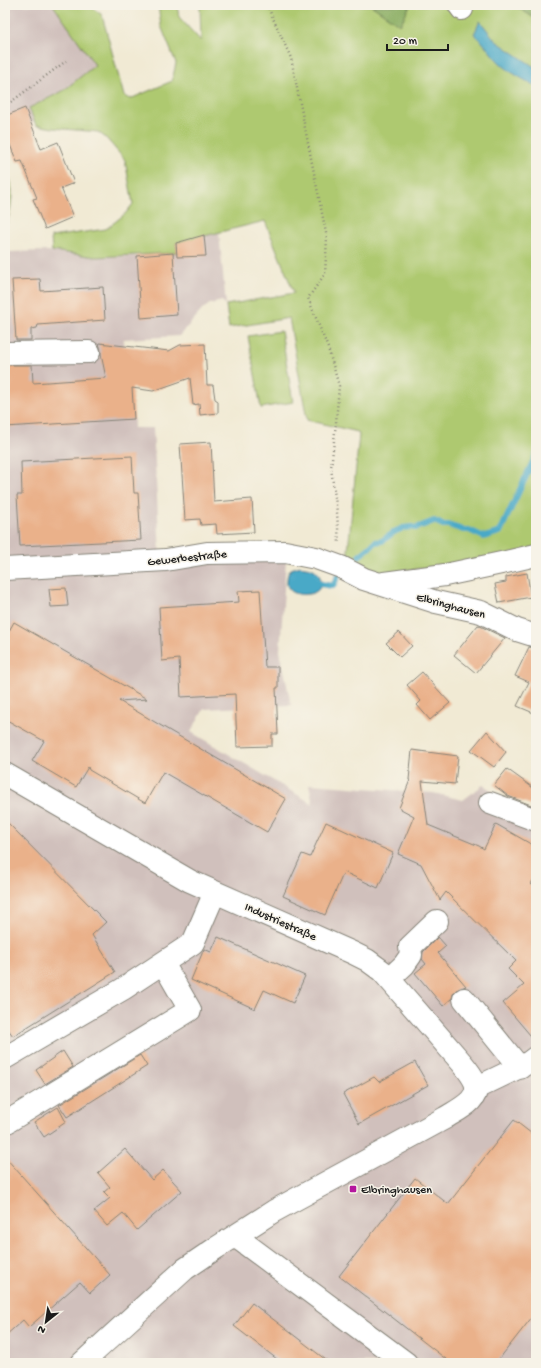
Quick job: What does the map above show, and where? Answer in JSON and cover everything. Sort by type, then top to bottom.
[{"type":"street","points":[[5,353],[89,352]]},
{"type":"street","name":"Gewerbestraße","points":[[5,569],[166,560],[207,553],[285,552],[316,558],[372,581]]},
{"type":"street","points":[[372,581],[445,574],[536,555]]},
{"type":"street","name":"Elbringhausen","points":[[372,581],[436,602],[481,612],[517,630],[536,636]]},
{"type":"street","name":"Industriestraße","points":[[5,774],[168,869],[215,892],[367,960],[382,971],[462,1063],[472,1076],[476,1084],[476,1088]]},
{"type":"street","points":[[490,803],[536,820]]},
{"type":"street","points":[[5,1058],[123,989],[194,943],[215,892]]},
{"type":"street","points":[[389,979],[404,965],[411,955],[410,947],[437,921]]},
{"type":"street","points":[[7,1122],[190,1010],[163,963]]},
{"type":"street","points":[[82,1363],[185,1269],[274,1210],[445,1118],[471,1100],[476,1088],[528,1062],[464,999]]},
{"type":"street","points":[[235,1236],[406,1363]]},
{"type":"path","points":[[267,5],[291,58],[327,238],[325,274],[308,298],[328,348],[339,386],[331,468],[337,512],[341,567]]},
{"type":"path","points":[[11,102],[66,61]]},
{"type":"path","points":[[5,1357],[13,1363]]},
{"type":"shaded area","points":[[5,5],[53,5],[96,65],[78,94],[31,123],[5,133]]},
{"type":"shaded area","points":[[219,233],[226,305],[222,301],[210,304],[204,308],[179,336],[124,339],[120,367],[133,404],[134,428],[153,428],[160,552],[179,564],[286,559],[280,651],[291,705],[204,709],[191,732],[313,804],[309,784],[433,793],[463,800],[483,785],[519,807],[536,813],[536,1363],[18,1363],[5,1354],[5,252],[52,251],[96,257],[137,256],[204,235]]},
{"type":"green space","points":[[53,5],[89,5],[102,15],[124,96],[130,99],[172,81],[176,63],[161,26],[158,5],[177,5],[179,17],[201,41],[200,5],[371,5],[400,25],[410,5],[514,5],[536,19],[536,547],[522,554],[374,575],[347,562],[359,435],[358,432],[307,420],[289,318],[229,328],[226,305],[294,293],[265,221],[176,243],[177,252],[173,253],[96,257],[52,251],[51,237],[106,229],[125,214],[133,204],[125,160],[106,138],[98,132],[36,125],[29,108],[63,91],[95,65]]},
{"type":"green space","points":[[371,5],[410,5],[400,25]]},
{"type":"green space","points":[[514,5],[536,5],[536,19]]},
{"type":"green space","points":[[5,169],[11,183],[12,199],[5,229]]},
{"type":"green space","points":[[281,331],[293,402],[261,408],[248,336]]},
{"type":"green space","points":[[5,1354],[18,1363],[5,1363]]},
{"type":"water","points":[[480,21],[496,41],[536,68],[536,86],[517,76],[503,66],[474,34]]},
{"type":"water","points":[[300,566],[311,568],[318,573],[320,577],[320,587],[311,594],[296,594],[289,589],[287,585],[288,573],[291,569]]},
{"type":"building","points":[[25,108],[41,149],[58,142],[74,183],[61,188],[73,217],[45,229],[33,199],[37,198],[22,161],[17,162],[5,133],[5,116]]},
{"type":"building","points":[[204,235],[206,256],[177,257],[176,243]]},
{"type":"building","points":[[173,253],[177,315],[141,318],[137,256]]},
{"type":"building","points":[[40,279],[41,291],[103,287],[105,320],[38,325],[37,328],[31,329],[31,340],[16,340],[12,280]]},
{"type":"building","points":[[99,343],[169,351],[180,345],[205,344],[207,385],[213,385],[215,399],[218,401],[218,413],[200,415],[199,404],[193,405],[190,378],[153,391],[132,388],[134,419],[5,427],[5,365],[32,365],[33,383],[106,378]]},
{"type":"building","points":[[211,442],[214,502],[252,499],[254,532],[217,534],[216,524],[201,525],[200,519],[185,520],[180,444]]},
{"type":"building","points":[[132,456],[134,493],[138,493],[141,540],[20,546],[17,495],[22,495],[21,462]]},
{"type":"building","points":[[527,573],[531,597],[499,603],[495,584],[506,582],[506,577]]},
{"type":"building","points":[[66,588],[68,606],[51,607],[49,589]]},
{"type":"building","points":[[260,590],[265,667],[278,667],[278,688],[276,688],[278,734],[272,734],[272,746],[237,747],[235,694],[181,697],[179,659],[162,661],[159,607],[239,602],[238,591]]},
{"type":"building","points":[[14,622],[147,699],[119,701],[286,799],[267,832],[163,772],[145,803],[89,770],[88,767],[76,787],[32,761],[44,741],[5,719],[5,638]]},
{"type":"building","points":[[478,625],[505,638],[476,673],[454,655]]},
{"type":"building","points":[[399,632],[412,646],[400,657],[386,643]]},
{"type":"building","points":[[529,647],[536,648],[536,714],[517,706],[529,682],[515,676]]},
{"type":"building","points":[[422,672],[450,703],[430,720],[417,705],[421,701],[407,685]]},
{"type":"building","points":[[487,731],[506,752],[494,767],[471,750]]},
{"type":"building","points":[[412,750],[458,756],[455,784],[422,781],[428,825],[484,849],[496,824],[536,847],[536,875],[531,884],[536,889],[536,1042],[503,1003],[524,985],[508,969],[516,961],[446,892],[440,900],[421,864],[398,854],[414,816],[399,808],[410,780]]},
{"type":"building","points":[[507,769],[536,790],[536,807],[508,796],[494,785]]},
{"type":"building","points":[[5,820],[106,922],[92,935],[115,972],[13,1036],[5,1025]]},
{"type":"building","points":[[326,822],[393,853],[378,888],[344,872],[325,915],[283,896],[302,854],[310,857]]},
{"type":"building","points":[[218,937],[305,976],[293,1003],[264,990],[255,1009],[191,980],[204,949],[211,952]]},
{"type":"building","points":[[438,937],[446,946],[438,953],[466,986],[456,990],[452,998],[443,1006],[415,973],[426,964],[422,959],[423,952]]},
{"type":"building","points":[[63,1051],[73,1067],[45,1084],[36,1070]]},
{"type":"building","points":[[140,1055],[147,1066],[67,1117],[59,1105]]},
{"type":"building","points":[[415,1062],[428,1085],[359,1124],[343,1094],[374,1077],[379,1082]]},
{"type":"building","points":[[58,1107],[66,1122],[44,1137],[34,1122]]},
{"type":"building","points":[[514,1120],[536,1137],[536,1312],[496,1363],[451,1363],[339,1276],[415,1178],[448,1204]]},
{"type":"building","points":[[125,1149],[152,1180],[163,1170],[182,1191],[137,1230],[123,1213],[107,1226],[94,1211],[110,1198],[104,1192],[110,1187],[98,1173]]},
{"type":"building","points":[[5,1157],[110,1275],[90,1293],[80,1282],[29,1327],[23,1320],[5,1336]]},
{"type":"building","points":[[252,1303],[330,1363],[282,1363],[234,1326]]},
{"type":"waterway","points":[[359,556],[375,542],[382,541],[394,532],[403,528],[416,528],[434,521],[443,525],[469,530],[484,537],[500,532],[536,455]]},
{"type":"waterway","points":[[321,584],[333,586],[338,576]]},
{"type":"place","name":"Elbringhausen","points":[[353,1189]]}]
